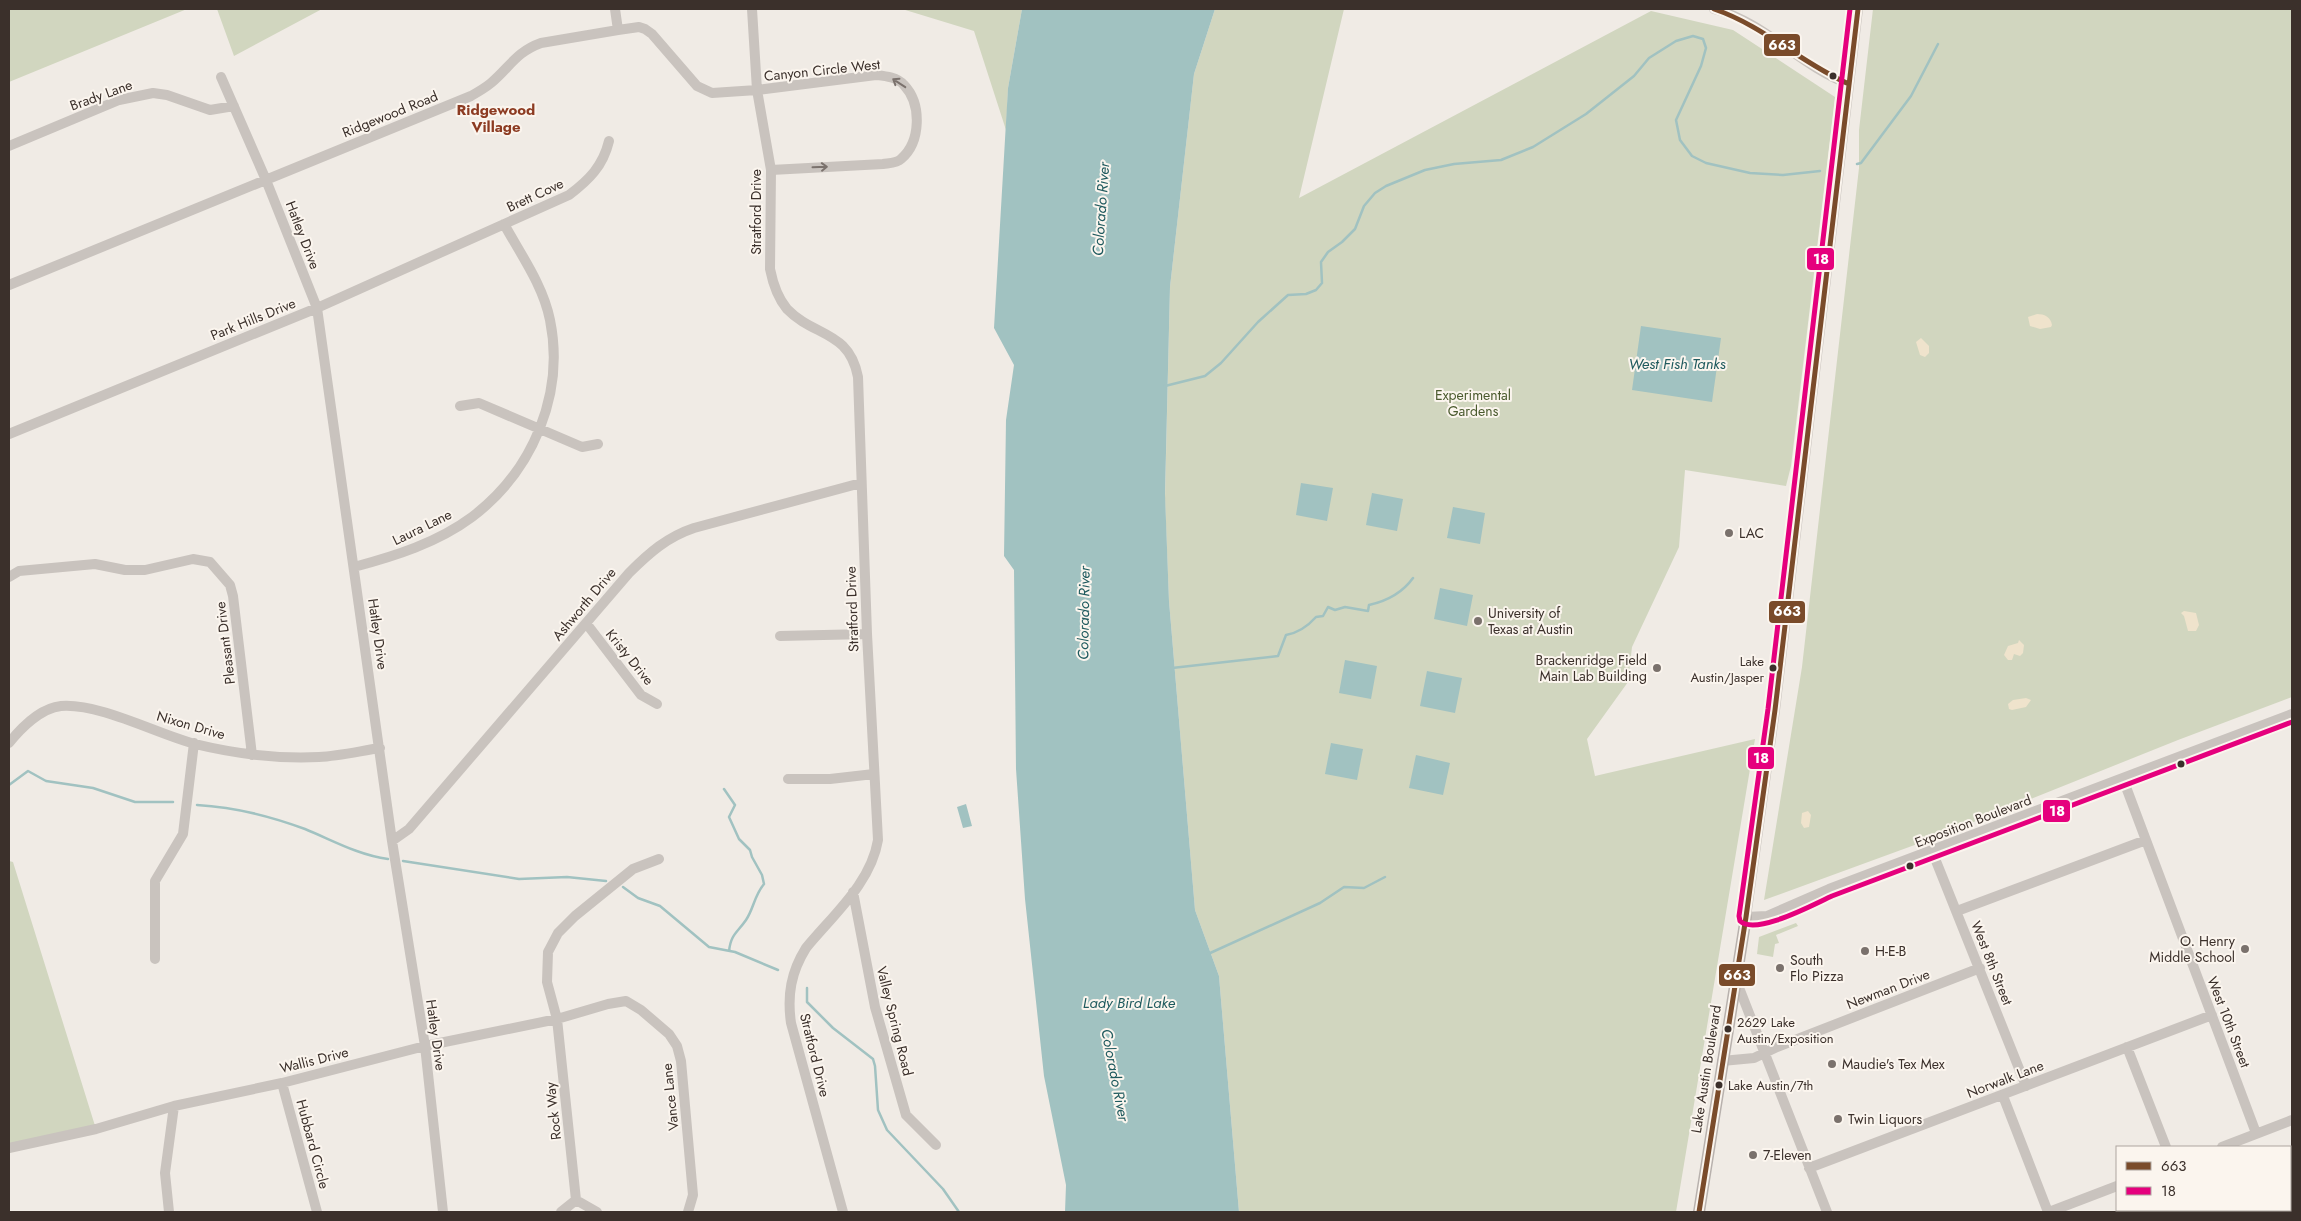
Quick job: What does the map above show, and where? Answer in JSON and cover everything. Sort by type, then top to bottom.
[{"type":"main road","name":"Lake Austin Boulevard","points":[[1699,1212],[1746,917]]},
{"type":"street","points":[[615,9],[618,30]]},
{"type":"street","name":"Stratford Drive","points":[[752,9],[757,90],[771,170],[770,269],[773,284],[788,309],[833,338],[852,355],[858,377],[877,848],[870,868],[853,892],[806,948],[794,971],[789,999],[791,1023],[843,1212]]},
{"type":"street","points":[[1714,9],[1752,25],[1830,77],[1849,84]]},
{"type":"street","name":"Lake Austin Boulevard","points":[[1746,917],[1776,710],[1858,9]]},
{"type":"street","name":"Ridgewood Road","points":[[9,285],[471,96],[490,85],[520,52],[541,43],[638,27],[652,34],[697,86],[704,91],[712,93],[757,90]]},
{"type":"street","name":"Canyon Circle West","points":[[757,90],[876,75],[886,76],[905,85],[913,101],[918,125],[908,151],[900,161],[883,164],[771,170]]},
{"type":"street","name":"Hatley Drive","points":[[221,78],[266,180],[317,308],[392,841],[425,1046],[443,1212]]},
{"type":"street","name":"Brady Lane","points":[[9,146],[119,100],[136,95],[153,93],[167,95],[210,110],[234,106]]},
{"type":"street","name":"Brett Cove","points":[[504,224],[569,195],[583,185],[602,164],[609,141]]},
{"type":"street","name":"Park Hills Drive","points":[[9,434],[317,308],[504,224]]},
{"type":"street","name":"Laura Lane","points":[[354,567],[394,557],[444,534],[473,516],[501,490],[515,472],[541,428],[552,392],[555,351],[549,318],[538,284],[504,224]]},
{"type":"street","points":[[460,406],[479,403],[582,447],[598,444]]},
{"type":"street","name":"Ashworth Drive","points":[[392,841],[409,829],[629,573],[648,554],[673,535],[694,528],[861,483]]},
{"type":"street","name":"Pleasant Drive","points":[[9,577],[19,571],[95,564],[125,570],[145,570],[193,559],[210,562],[230,585],[233,596],[252,754]]},
{"type":"street","name":"Kristy Drive","points":[[586,623],[642,695],[657,704]]},
{"type":"street","points":[[780,636],[867,634]]},
{"type":"street","name":"Nixon Drive","points":[[9,741],[28,723],[43,713],[60,706],[87,709],[159,730],[194,743],[272,757],[321,757],[380,748]]},
{"type":"street","name":"Exposition Boulevard","points":[[1746,917],[1767,916],[1829,889],[2292,714]]},
{"type":"street","points":[[155,959],[155,881],[183,834],[194,743]]},
{"type":"street","points":[[788,779],[830,780],[874,774]]},
{"type":"street","name":"West 10th Street","points":[[2123,779],[2256,1134]]},
{"type":"street","points":[[1957,911],[2146,840]]},
{"type":"street","name":"West 8th Street","points":[[1932,851],[2026,1086]]},
{"type":"street","name":"Rock Way","points":[[576,1200],[557,1019],[547,982],[548,952],[558,933],[575,916],[633,869],[659,860]]},
{"type":"street","name":"Valley Spring Road","points":[[853,892],[874,1007],[906,1115],[936,1144]]},
{"type":"street","name":"Newman Drive","points":[[1722,1061],[1754,1058],[1980,968]]},
{"type":"street","points":[[1735,978],[1827,1212]]},
{"type":"street","name":"Wallis Drive","points":[[9,1148],[96,1129],[174,1106],[282,1083],[425,1046],[557,1019],[608,1004],[626,1002]]},
{"type":"street","name":"Vance Lane","points":[[626,1002],[641,1010],[668,1034],[677,1046],[681,1061],[693,1195],[688,1212]]},
{"type":"street","name":"Norwalk Lane","points":[[1809,1168],[2003,1096],[2212,1015]]},
{"type":"street","points":[[2127,1047],[2166,1146]]},
{"type":"street","name":"Hubbard Circle","points":[[282,1083],[317,1212]]},
{"type":"street","points":[[2003,1096],[2048,1212],[2116,1186]]},
{"type":"street","points":[[169,1212],[165,1173],[174,1106]]},
{"type":"street","points":[[2225,1146],[2292,1120]]},
{"type":"street","points":[[561,1212],[576,1200],[597,1212]]},
{"type":"green space","points":[[9,9],[187,9],[9,82]]},
{"type":"green space","points":[[217,9],[322,9],[234,56]]},
{"type":"green space","points":[[902,9],[1022,9],[1008,88],[1006,130],[974,31]]},
{"type":"green space","name":"University of Texas at Austin","points":[[1215,9],[1344,9],[1299,198],[1651,11],[1733,30],[1835,97],[1791,466],[1786,486],[1685,470],[1679,547],[1632,647],[1628,682],[1587,739],[1595,776],[1755,739],[1676,1212],[1239,1212],[1219,976],[1195,910],[1169,601],[1165,498],[1170,287],[1194,74]]},
{"type":"green space","points":[[1873,9],[2292,9],[2292,697],[2178,740],[1931,839],[1764,900],[1802,667],[1859,168],[1859,130]]},
{"type":"green space","points":[[9,861],[13,862],[96,1129],[9,1148]]},
{"type":"green space","points":[[1796,923],[1798,926],[1776,935],[1779,943],[1775,944],[1773,957],[1757,954],[1759,937]]},
{"type":"sand","points":[[2037,314],[2045,315],[2049,318],[2051,327],[2040,329],[2030,326],[2028,317]]},
{"type":"sand","points":[[1921,338],[1929,346],[1929,353],[1925,357],[1920,355],[1916,342]]},
{"type":"sand","points":[[2184,611],[2196,613],[2199,625],[2196,631],[2188,631],[2184,616],[2181,613]]},
{"type":"sand","points":[[2019,640],[2024,645],[2023,653],[2020,656],[2014,654],[2012,660],[2008,660],[2004,655],[2008,646],[2018,643]]},
{"type":"sand","points":[[2026,698],[2031,700],[2026,707],[2009,709],[2008,704],[2013,700]]},
{"type":"sand","points":[[1808,811],[1811,815],[1809,827],[1804,828],[1801,823],[1802,813]]},
{"type":"water","name":"Lady Bird Lake","points":[[1022,9],[1215,9],[1194,74],[1170,287],[1165,494],[1169,601],[1195,910],[1219,976],[1239,1212],[1065,1212],[1066,1185],[1044,1076],[1025,899],[1016,769],[1014,570],[1004,556],[1006,420],[1014,365],[994,328],[1008,88]]},
{"type":"water","name":"West Fish Tanks","points":[[1641,326],[1721,338],[1712,402],[1632,390]]},
{"type":"water","points":[[1301,483],[1333,488],[1327,521],[1296,515]]},
{"type":"water","points":[[1372,493],[1403,499],[1397,531],[1366,525]]},
{"type":"water","points":[[1453,507],[1485,513],[1480,544],[1447,538]]},
{"type":"water","points":[[1440,588],[1473,595],[1467,626],[1434,619]]},
{"type":"water","points":[[1345,660],[1377,666],[1371,699],[1339,693]]},
{"type":"water","points":[[1427,671],[1462,678],[1455,713],[1420,706]]},
{"type":"water","points":[[1331,743],[1363,749],[1357,780],[1325,774]]},
{"type":"water","points":[[1416,755],[1450,763],[1443,795],[1409,788]]},
{"type":"water","points":[[966,804],[972,826],[963,828],[957,807]]},
{"type":"waterway","points":[[1165,386],[1205,376],[1221,363],[1258,322],[1288,295],[1306,294],[1316,290],[1322,283],[1321,262],[1328,252],[1355,229],[1364,206],[1375,193],[1386,186],[1425,170],[1454,164],[1501,160],[1533,147],[1586,114],[1634,76],[1649,58],[1676,41],[1693,36],[1703,39],[1706,48],[1701,66],[1676,120],[1680,140],[1692,156],[1706,163],[1750,173],[1783,175],[1820,171]]},
{"type":"waterway","points":[[1857,164],[1861,163],[1911,96],[1938,44]]},
{"type":"waterway","points":[[1172,668],[1278,656],[1286,635],[1302,629],[1316,617],[1323,616],[1328,607],[1335,610],[1345,607],[1368,611],[1369,605],[1394,595],[1413,578]]},
{"type":"waterway","points":[[9,785],[28,771],[46,781],[93,788],[135,802],[173,802]]},
{"type":"waterway","points":[[724,789],[735,805],[729,817],[739,839],[750,850],[762,875],[764,884],[758,893],[749,916],[733,937],[729,951]]},
{"type":"waterway","points":[[197,805],[238,810],[265,816],[305,829],[356,851],[388,859]]},
{"type":"waterway","points":[[403,861],[519,879],[567,877],[606,881]]},
{"type":"waterway","points":[[1208,954],[1320,903],[1344,887],[1364,888],[1385,877]]},
{"type":"waterway","points":[[623,887],[638,898],[660,906],[709,947],[735,952],[778,970]]},
{"type":"waterway","points":[[807,988],[807,1002],[833,1028],[873,1059],[878,1110],[887,1130],[943,1189],[959,1212]]},
{"type":"transit line","name":"663","points":[[1714,9],[1749,25],[1815,66],[1849,84]]},
{"type":"transit line","name":"18","points":[[1850,9],[1768,709],[1739,916],[1740,921],[1748,925],[1759,925],[1785,917],[1832,896],[2292,722]]},
{"type":"transit line","name":"663","points":[[1699,1212],[1746,917],[1775,710],[1858,9]]},
{"type":"place","name":"LAC","points":[[1729,533]]},
{"type":"place","name":"University of Texas at Austin","points":[[1478,621]]},
{"type":"place","name":"Brackenridge Field Main Lab Building","points":[[1657,668]]},
{"type":"place","name":"Lake Austin/Jasper","points":[[1773,668]]},
{"type":"place","name":"O. Henry Middle School","points":[[2245,949]]},
{"type":"place","name":"H-E-B","points":[[1865,951]]},
{"type":"place","name":"South Flo Pizza","points":[[1780,968]]},
{"type":"place","name":"2629 Lake Austin/Exposition","points":[[1728,1029]]},
{"type":"place","name":"Maudie's Tex Mex","points":[[1832,1064]]},
{"type":"place","name":"Lake Austin/7th","points":[[1719,1085]]},
{"type":"place","name":"Twin Liquors","points":[[1838,1119]]},
{"type":"place","name":"7-Eleven","points":[[1753,1155]]},
{"type":"district","name":"Ridgewood Village","points":[[496,118]]},
{"type":"water label","name":"Colorado River","points":[[1101,209]]},
{"type":"water label","name":"Colorado River","points":[[1084,613]]},
{"type":"water label","name":"Colorado River","points":[[1115,1075]]},
{"type":"park label","name":"Experimental Gardens","points":[[1473,404]]}]
